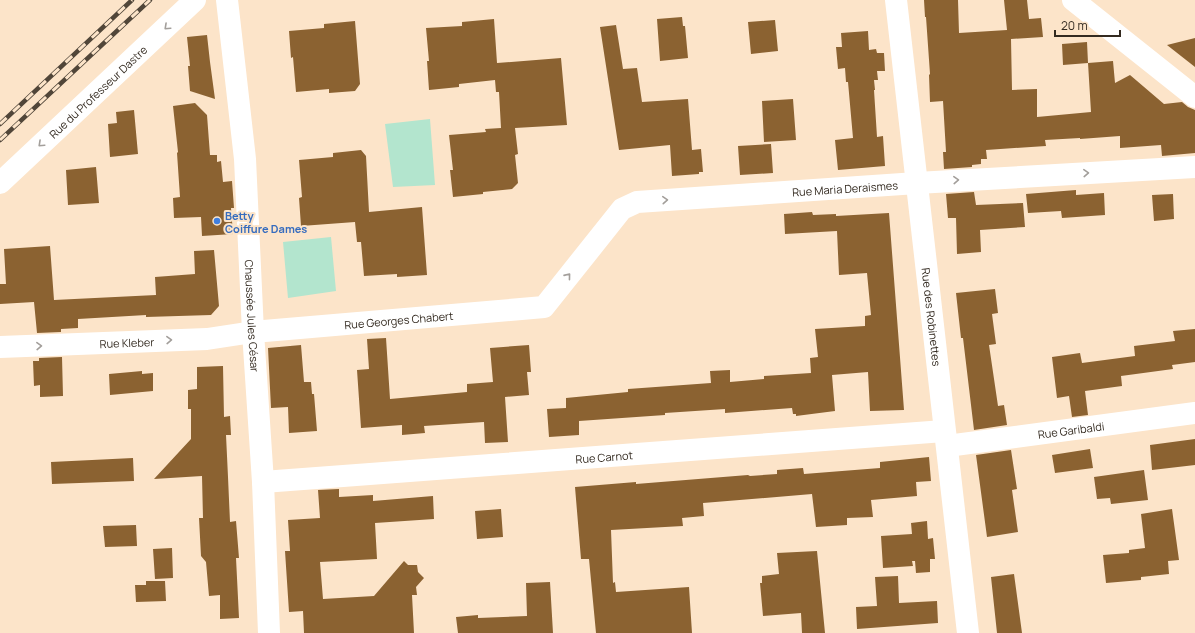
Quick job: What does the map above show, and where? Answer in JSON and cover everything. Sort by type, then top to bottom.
[{"type":"street","name":"Rue du Professeur Dastre","points":[[0,183],[195,0]]},
{"type":"street","name":"Chaussée Jules César","points":[[227,0],[245,159],[263,482],[269,633]]},
{"type":"street","name":"Rue des Robinettes","points":[[896,0],[968,633]]},
{"type":"street","points":[[1077,3],[1195,97]]},
{"type":"street","name":"Rue Maria Deraismes","points":[[544,306],[622,209],[637,202],[917,183],[1195,167]]},
{"type":"street","name":"Rue Georges Chabert","points":[[254,332],[544,306]]},
{"type":"street","name":"Rue Kleber","points":[[0,347],[207,339],[254,332]]},
{"type":"street","name":"Rue Garibaldi","points":[[945,438],[1195,413]]},
{"type":"street","name":"Rue Carnot","points":[[263,482],[945,438]]},
{"type":"green space","points":[[430,119],[435,185],[393,187],[385,124]]},
{"type":"green space","points":[[331,237],[336,291],[288,298],[283,242]]},
{"type":"building","points":[[924,0],[958,0],[959,33],[1007,30],[1004,0],[1027,0],[1029,19],[1041,18],[1043,37],[1011,39],[1012,90],[1037,89],[1037,117],[1091,112],[1088,63],[1113,61],[1115,83],[1130,75],[1164,104],[1182,102],[1195,110],[1195,153],[1162,156],[1161,145],[1120,148],[1120,136],[1045,140],[1046,146],[986,150],[987,159],[981,159],[981,164],[972,165],[972,167],[944,169],[943,152],[946,152],[943,101],[930,102],[930,74]]},
{"type":"building","points":[[682,17],[683,26],[685,26],[688,58],[660,61],[657,19]]},
{"type":"building","points":[[494,19],[497,63],[561,58],[567,125],[515,128],[518,154],[515,155],[518,183],[512,189],[453,197],[450,170],[453,170],[449,135],[486,132],[485,129],[501,128],[499,92],[496,92],[495,80],[459,84],[459,87],[429,90],[427,61],[429,61],[426,28],[462,26],[462,22]]},
{"type":"building","points":[[775,20],[778,51],[751,54],[748,22]]},
{"type":"building","points":[[355,21],[360,84],[355,91],[329,93],[329,89],[296,92],[289,31],[324,28],[324,24]]},
{"type":"building","points":[[616,25],[623,69],[637,68],[642,102],[688,99],[692,150],[701,149],[703,172],[699,172],[699,174],[672,176],[670,145],[619,150],[600,27]]},
{"type":"building","points":[[868,31],[869,50],[876,49],[877,53],[884,53],[885,71],[877,71],[878,80],[874,80],[874,90],[877,137],[883,136],[885,166],[838,170],[835,140],[853,138],[848,82],[846,82],[845,68],[838,69],[836,47],[842,47],[841,33]]},
{"type":"building","points":[[207,35],[215,99],[190,91],[188,66],[190,66],[187,37]]},
{"type":"building","points":[[1195,38],[1195,67],[1167,45]]},
{"type":"building","points":[[1087,42],[1088,63],[1063,65],[1062,44]]},
{"type":"building","points":[[793,99],[796,140],[764,142],[762,101]]},
{"type":"building","points":[[195,103],[207,115],[210,155],[217,155],[217,162],[221,161],[223,182],[232,181],[234,208],[231,208],[233,234],[202,236],[201,217],[174,218],[173,198],[180,197],[178,152],[173,106]]},
{"type":"building","points":[[134,110],[138,154],[110,157],[108,124],[117,123],[116,112]]},
{"type":"building","points":[[771,144],[773,173],[740,175],[738,146]]},
{"type":"building","points":[[361,150],[366,156],[369,212],[422,207],[427,275],[397,277],[397,274],[364,276],[361,242],[357,242],[355,222],[301,226],[299,198],[302,197],[299,160],[333,157],[333,153]]},
{"type":"building","points":[[96,167],[99,203],[68,205],[66,170]]},
{"type":"building","points":[[1076,190],[1076,195],[1104,193],[1105,215],[1062,218],[1061,211],[1028,213],[1026,194]]},
{"type":"building","points":[[974,192],[976,205],[1023,203],[1025,227],[980,230],[981,252],[957,254],[956,218],[948,218],[946,194]]},
{"type":"building","points":[[1173,194],[1174,219],[1154,221],[1152,195]]},
{"type":"building","points":[[812,212],[813,215],[836,214],[836,216],[889,213],[904,410],[870,411],[868,372],[832,375],[835,411],[796,416],[796,414],[793,414],[792,408],[725,413],[725,409],[665,413],[665,415],[579,421],[579,435],[549,437],[547,409],[566,408],[566,398],[628,392],[628,389],[711,383],[710,371],[730,370],[730,382],[764,379],[764,376],[811,373],[810,358],[818,357],[815,329],[865,326],[865,316],[871,315],[867,273],[839,275],[837,231],[785,234],[784,214]]},
{"type":"building","points":[[50,246],[54,300],[156,295],[155,277],[195,274],[194,251],[214,250],[219,306],[211,315],[146,317],[146,315],[78,319],[78,328],[61,329],[61,332],[37,333],[34,302],[0,304],[0,284],[6,284],[4,249]]},
{"type":"building","points":[[995,289],[998,313],[992,314],[996,344],[989,345],[998,406],[1004,405],[1007,425],[974,430],[956,293]]},
{"type":"building","points":[[1195,329],[1195,362],[1172,365],[1173,369],[1121,376],[1122,386],[1085,391],[1088,415],[1072,417],[1069,396],[1057,398],[1052,357],[1080,353],[1082,363],[1135,356],[1134,346],[1175,341],[1173,331]]},
{"type":"building","points":[[386,338],[390,399],[467,392],[467,384],[493,382],[490,348],[529,345],[531,372],[527,372],[529,395],[505,397],[508,442],[485,443],[484,422],[424,426],[425,433],[402,435],[402,425],[361,428],[357,370],[369,369],[367,339]]},
{"type":"building","points":[[301,345],[304,382],[311,382],[312,394],[314,394],[317,431],[289,433],[288,407],[271,408],[268,348]]},
{"type":"building","points":[[62,357],[63,396],[40,397],[40,385],[34,386],[33,361],[39,361],[39,358]]},
{"type":"building","points":[[223,366],[224,417],[230,416],[231,435],[226,435],[230,522],[236,521],[239,558],[236,558],[239,618],[220,619],[220,595],[209,596],[206,562],[201,556],[199,518],[203,518],[202,476],[154,479],[191,439],[191,409],[188,409],[188,390],[197,389],[197,367]]},
{"type":"building","points":[[142,371],[142,374],[153,373],[153,391],[110,395],[109,374]]},
{"type":"building","points":[[1195,439],[1195,465],[1152,470],[1150,445]]},
{"type":"building","points":[[1090,449],[1093,468],[1055,473],[1052,455]]},
{"type":"building","points":[[1011,450],[1017,489],[1012,490],[1018,532],[987,537],[976,455]]},
{"type":"building","points":[[929,457],[931,481],[916,482],[917,496],[871,500],[873,517],[847,518],[847,525],[816,527],[812,494],[703,503],[704,516],[682,518],[683,526],[611,530],[613,583],[615,582],[616,592],[689,587],[692,633],[596,633],[589,559],[581,559],[575,487],[777,474],[777,470],[803,468],[804,474],[880,468],[880,462]]},
{"type":"building","points":[[133,458],[134,481],[52,484],[51,462]]},
{"type":"building","points":[[1144,470],[1148,500],[1111,504],[1110,498],[1097,499],[1094,477]]},
{"type":"building","points":[[339,489],[339,497],[373,495],[373,501],[433,496],[434,519],[375,523],[377,559],[320,562],[323,599],[374,596],[404,561],[408,565],[417,565],[418,572],[424,578],[416,587],[417,595],[412,595],[414,633],[304,633],[303,611],[289,612],[285,551],[290,551],[288,520],[320,518],[318,490]]},
{"type":"building","points":[[501,509],[503,537],[477,539],[475,511]]},
{"type":"building","points":[[1172,509],[1179,560],[1168,561],[1169,574],[1141,577],[1141,580],[1106,583],[1103,555],[1129,553],[1129,550],[1145,548],[1141,514]]},
{"type":"building","points":[[927,521],[928,539],[933,538],[935,559],[930,559],[930,572],[916,573],[915,561],[912,561],[913,566],[883,568],[881,536],[912,534],[911,523]]},
{"type":"building","points":[[136,525],[137,546],[105,547],[103,526]]},
{"type":"building","points":[[172,548],[173,578],[155,579],[153,549]]},
{"type":"building","points":[[817,551],[825,633],[802,633],[801,613],[763,616],[760,583],[762,583],[762,576],[779,574],[777,553]]},
{"type":"building","points":[[1014,574],[1022,633],[997,633],[991,577]]},
{"type":"building","points":[[898,576],[899,603],[937,601],[938,623],[857,629],[856,607],[877,606],[875,577]]},
{"type":"building","points":[[146,581],[165,581],[166,601],[136,602],[135,585],[146,585]]},
{"type":"building","points":[[550,582],[553,633],[458,633],[456,617],[478,615],[478,618],[527,616],[526,583]]},
{"type":"railway","points":[[0,124],[132,0]]},
{"type":"railway","points":[[0,140],[150,0]]},
{"type":"place","name":"Betty Coiffure Dames","points":[[217,221]]}]
